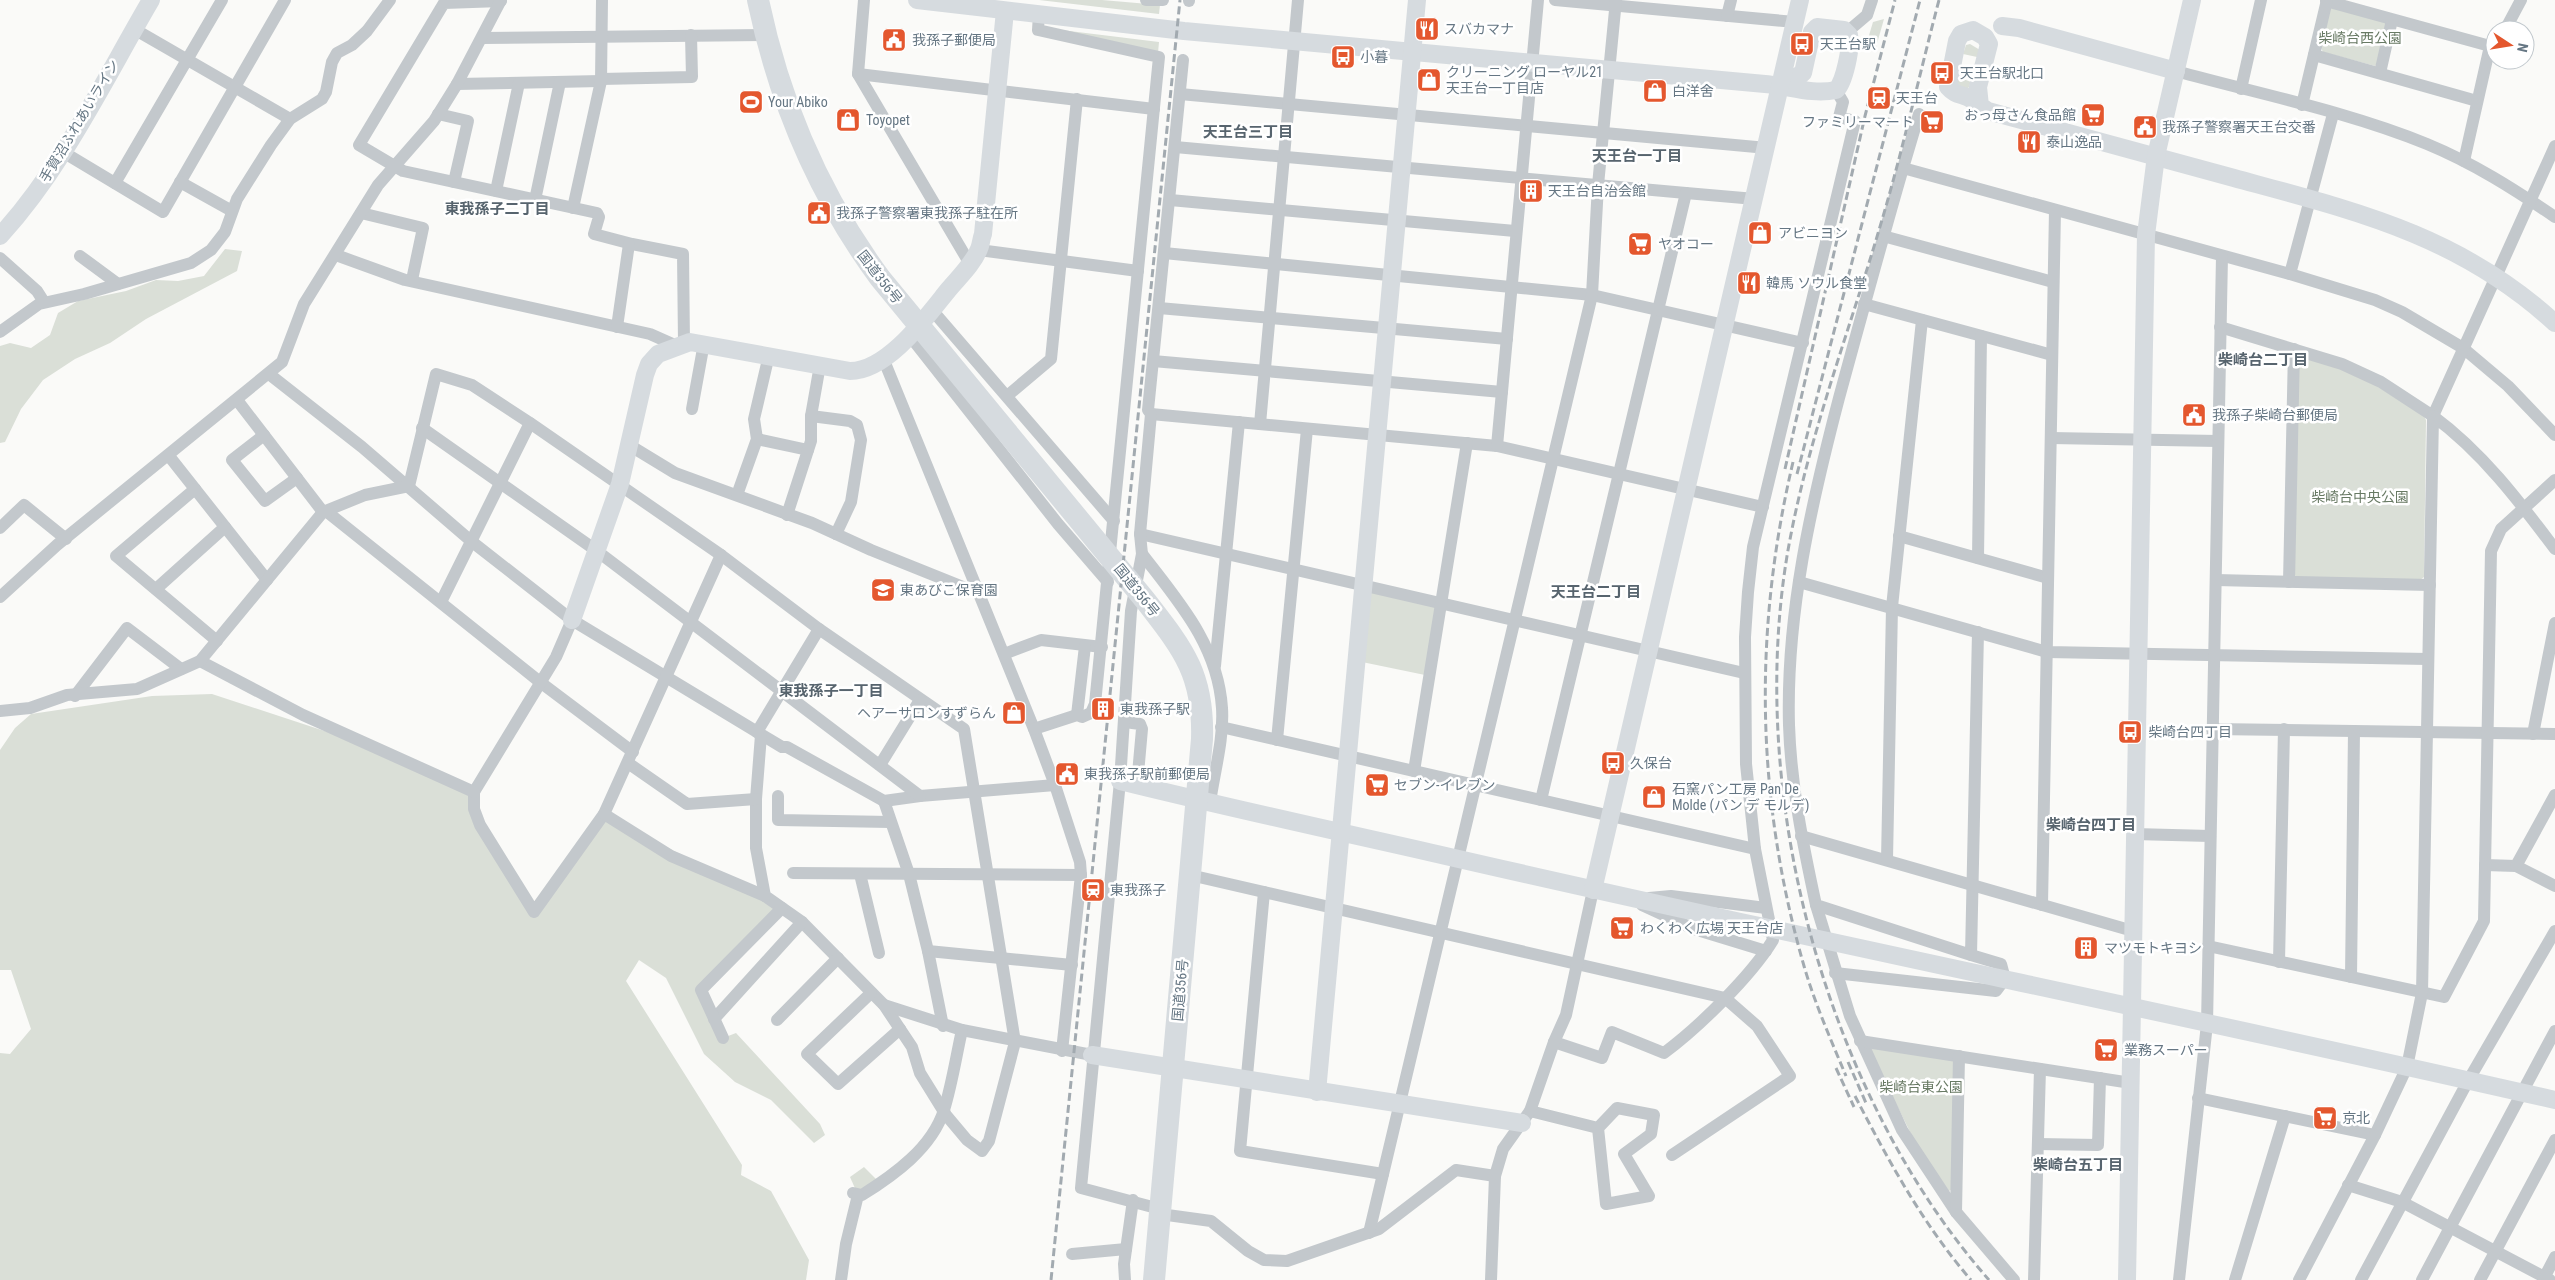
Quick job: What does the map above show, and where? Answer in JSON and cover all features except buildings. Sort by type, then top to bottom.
[{"type":"highway","name":"国道356号","points":[[758,0],[765,34],[783,96],[819,182],[854,243],[1146,600],[1181,646],[1197,681],[1203,716],[1203,802],[1190,875],[1154,1280]]},
{"type":"street","name":"手賀沼ふれあいライン","points":[[0,236],[29,204],[63,152],[151,0]]},
{"type":"street","points":[[115,183],[222,0]]},
{"type":"street","points":[[63,152],[163,212],[285,0]]},
{"type":"street","points":[[0,332],[44,302],[118,284],[199,260],[223,236],[237,199],[271,144],[290,119],[322,99],[326,92],[332,62],[337,53],[352,45],[381,13],[390,0]]},
{"type":"street","points":[[0,596],[66,539],[282,362],[301,308],[378,185],[394,166],[425,132],[438,114],[457,84],[501,0],[444,3],[359,145],[394,166],[403,171],[598,213],[599,217],[594,234],[629,244],[683,254],[681,344]]},
{"type":"street","points":[[573,208],[601,80],[602,0]]},
{"type":"street","points":[[864,0],[858,74],[975,257]]},
{"type":"street","points":[[917,0],[1021,8],[1184,31],[1781,85],[1794,90],[1836,90]]},
{"type":"street","points":[[1146,0],[1163,0]]},
{"type":"street","points":[[1260,424],[1298,0]]},
{"type":"street","points":[[1318,1092],[1417,0]]},
{"type":"street","points":[[1497,446],[1515,231],[1522,178],[1538,0]]},
{"type":"street","points":[[1555,0],[1616,3],[1795,22]]},
{"type":"street","points":[[1727,16],[1731,0]]},
{"type":"street","points":[[1491,1280],[1495,1176],[1502,1149],[1526,1117],[1566,1015],[1609,816],[1755,200],[1800,0]]},
{"type":"street","points":[[1847,32],[1867,15],[1872,0]]},
{"type":"street","points":[[2127,1280],[2146,235],[2156,156],[2192,0]]},
{"type":"street","points":[[2241,89],[2261,0]]},
{"type":"street","points":[[2510,20],[2521,0]]},
{"type":"street","points":[[2302,105],[2326,1],[2392,20],[2485,42]]},
{"type":"street","points":[[1369,1233],[1592,295],[1598,185],[1616,3]]},
{"type":"street","points":[[336,254],[395,276],[650,334],[681,344],[704,343],[860,371],[883,358],[920,324],[975,257],[983,234],[997,90],[1021,8]]},
{"type":"street","points":[[1021,8],[1038,30],[1159,57],[1095,704],[1091,713],[1082,716],[1076,715],[1034,729]]},
{"type":"street","points":[[2380,73],[2392,20]]},
{"type":"street","points":[[1975,97],[1989,44],[2002,26]]},
{"type":"street","points":[[2555,217],[2464,161],[2376,126],[2019,28],[2002,26],[1973,30],[1961,34],[1957,41],[1948,83],[1952,92],[1975,97],[1988,111],[2310,199],[2406,229],[2436,242],[2496,277],[2524,296],[2555,323]]},
{"type":"street","points":[[1781,85],[1803,73],[1814,29],[1820,27],[1847,32],[1850,35],[1850,47],[1840,85],[1836,90]]},
{"type":"street","points":[[134,29],[290,119]]},
{"type":"street","points":[[1973,30],[1986,38],[1989,44]]},
{"type":"street","points":[[482,38],[765,34]]},
{"type":"street","points":[[457,84],[692,77],[691,35]]},
{"type":"street","points":[[2314,55],[2477,102]]},
{"type":"street","points":[[1183,60],[1148,410],[1152,414],[1497,446],[1687,488],[1763,507]]},
{"type":"street","points":[[2464,161],[2486,70]]},
{"type":"street","points":[[858,74],[1154,109]]},
{"type":"street","points":[[535,200],[560,82]]},
{"type":"street","points":[[496,191],[519,83]]},
{"type":"street","points":[[1554,1042],[1602,1058],[1612,1032],[1664,1053],[1684,1038],[1725,998],[1766,951],[1773,940],[1755,850],[1746,764],[1745,637],[1753,547],[1855,121],[1839,117],[1843,102],[1836,90]]},
{"type":"street","points":[[1180,94],[1767,148]]},
{"type":"street","points":[[1007,396],[1051,359],[1077,99]]},
{"type":"street","points":[[438,114],[468,121],[454,182]]},
{"type":"street","points":[[1919,114],[1864,304],[1820,470],[1799,582],[1790,657],[1789,725],[1794,796],[1816,905],[1835,973],[1860,1040],[1902,1130],[1956,1212],[2014,1280]]},
{"type":"street","points":[[2290,274],[2333,114]]},
{"type":"street","points":[[2299,1280],[2375,1135],[2406,1067],[2422,992],[2433,416],[2555,146]]},
{"type":"street","points":[[1175,147],[1755,200]]},
{"type":"street","points":[[1903,168],[2290,274],[2375,300],[2464,348],[2508,386],[2555,435]]},
{"type":"street","points":[[180,182],[232,210]]},
{"type":"street","points":[[1541,800],[1686,193]]},
{"type":"street","points":[[1170,200],[1515,231]]},
{"type":"street","points":[[2042,905],[2055,210]]},
{"type":"street","points":[[361,213],[422,228],[412,280]]},
{"type":"street","points":[[1884,236],[2053,282]]},
{"type":"street","points":[[617,327],[629,244]]},
{"type":"street","points":[[1164,253],[1592,295],[1802,343]]},
{"type":"street","points":[[80,256],[118,284]]},
{"type":"street","points":[[2179,1280],[2207,1024],[2222,256]]},
{"type":"street","points":[[975,257],[1060,261],[1138,271]]},
{"type":"street","points":[[0,258],[36,291],[44,302]]},
{"type":"street","points":[[1864,304],[2052,355]]},
{"type":"street","points":[[1159,308],[1506,339]]},
{"type":"street","points":[[1887,860],[1892,607],[1922,320]]},
{"type":"street","points":[[920,324],[1007,396],[1114,521]]},
{"type":"street","points":[[920,324],[1058,524],[1108,582]]},
{"type":"street","points":[[2220,327],[2294,349],[2361,372],[2433,416],[2472,449],[2523,507],[2555,549]]},
{"type":"street","points":[[1978,558],[1981,336]]},
{"type":"street","points":[[692,409],[704,343]]},
{"type":"street","points":[[681,344],[658,354],[649,364],[640,389],[620,484],[572,620],[560,649],[474,792],[474,808],[480,825],[534,912],[604,814],[721,555]]},
{"type":"street","points":[[2289,582],[2294,349]]},
{"type":"street","points":[[737,495],[757,439],[754,418],[769,356]]},
{"type":"street","points":[[883,358],[1034,729],[1055,785],[1080,862],[1082,875],[1062,1051]]},
{"type":"street","points":[[1153,360],[1502,392]]},
{"type":"street","points":[[787,514],[811,441],[812,416],[820,365]]},
{"type":"street","points":[[269,374],[409,486],[472,541],[572,620],[759,734],[782,747],[787,747],[884,801],[920,796],[1055,785]]},
{"type":"street","points":[[409,486],[436,374],[472,385],[620,484],[721,555],[819,629],[964,729],[1015,1042],[989,1141],[982,1151],[967,1140],[944,1112],[920,1073],[912,1047],[884,1005],[802,922],[765,896],[671,856],[604,814]]},
{"type":"street","points":[[237,400],[325,511],[540,682],[687,804],[756,799]]},
{"type":"street","points":[[1128,783],[1125,722],[1131,611],[1142,554],[1140,534],[1152,414]]},
{"type":"street","points":[[812,416],[850,421],[857,426],[861,440],[851,502],[836,534]]},
{"type":"street","points":[[1215,670],[1239,422]]},
{"type":"street","points":[[441,602],[530,423]]},
{"type":"street","points":[[422,428],[597,551],[920,796]]},
{"type":"street","points":[[1277,740],[1307,429]]},
{"type":"street","points":[[264,435],[232,460],[265,501],[297,478]]},
{"type":"street","points":[[2051,438],[2218,441]]},
{"type":"street","points":[[757,439],[808,450]]},
{"type":"street","points":[[1414,771],[1467,442]]},
{"type":"street","points":[[629,446],[675,473],[787,514],[920,571],[978,593]]},
{"type":"street","points":[[169,456],[267,580]]},
{"type":"street","points":[[2208,946],[2444,998],[2484,921],[2491,551],[2501,529],[2523,507],[2555,480]]},
{"type":"street","points":[[0,711],[30,708],[67,695],[75,696],[137,689],[200,661],[325,511],[365,495],[409,486]]},
{"type":"street","points":[[196,489],[116,556],[217,641]]},
{"type":"street","points":[[0,528],[24,505],[66,539]]},
{"type":"street","points":[[156,589],[225,527]]},
{"type":"street","points":[[1140,534],[1515,622],[1744,673]]},
{"type":"street","points":[[1899,536],[2048,578]]},
{"type":"street","points":[[1142,554],[1193,621],[1204,639],[1215,670],[1222,709],[1222,727],[1203,802]]},
{"type":"street","points":[[2216,580],[2430,585]]},
{"type":"street","points":[[1799,582],[2047,652],[2428,659]]},
{"type":"street","points":[[2533,734],[2555,623]]},
{"type":"street","points":[[75,696],[128,628],[181,669]]},
{"type":"street","points":[[765,896],[756,848],[759,734],[781,692],[819,629]]},
{"type":"street","points":[[1971,954],[1978,632]]},
{"type":"street","points":[[1004,654],[1041,640],[1102,647]]},
{"type":"street","points":[[1076,715],[1085,646]]},
{"type":"street","points":[[200,661],[312,719],[474,792]]},
{"type":"street","points":[[880,766],[920,700]]},
{"type":"street","points":[[1125,722],[1140,724],[1142,729],[1128,783],[1092,1055],[1081,1188],[1133,1200],[1160,1212],[1211,1221],[1248,1252],[1264,1260],[1287,1261],[1379,1229],[1456,1170],[1495,1176]]},
{"type":"street","points":[[1222,727],[1755,850]]},
{"type":"street","points":[[2212,729],[2555,734]]},
{"type":"street","points":[[2279,962],[2284,729]]},
{"type":"street","points":[[2351,977],[2354,731]]},
{"type":"street","points":[[1128,783],[1203,802],[1342,832],[1633,900],[2005,978],[2555,1100]]},
{"type":"street","points":[[2516,866],[2555,795]]},
{"type":"street","points":[[778,796],[778,820],[890,822]]},
{"type":"street","points":[[884,801],[908,874],[928,951],[943,1026]]},
{"type":"street","points":[[2134,834],[2210,836]]},
{"type":"street","points":[[1801,836],[2133,931]]},
{"type":"street","points":[[2485,865],[2516,866],[2555,886]]},
{"type":"street","points":[[793,873],[1082,875]]},
{"type":"street","points":[[860,874],[879,953]]},
{"type":"street","points":[[1190,875],[1725,998],[1758,1026],[1790,1076],[1672,1155]]},
{"type":"street","points":[[1264,892],[1240,1151],[1383,1174]]},
{"type":"street","points":[[1633,900],[1671,896],[1766,908]]},
{"type":"street","points":[[1633,900],[1694,929],[1766,951]]},
{"type":"street","points":[[1816,905],[2001,964],[2005,978],[1996,992],[1835,973]]},
{"type":"street","points":[[723,1038],[701,990],[782,908]]},
{"type":"street","points":[[714,1019],[802,922]]},
{"type":"street","points":[[2361,1280],[2468,1081],[2555,931]]},
{"type":"street","points":[[928,951],[1072,965]]},
{"type":"street","points":[[777,1020],[838,958]]},
{"type":"street","points":[[872,993],[808,1054],[838,1084],[900,1029]]},
{"type":"street","points":[[884,1005],[943,1026],[1062,1051],[1400,1104],[1526,1117],[1598,1128]]},
{"type":"street","points":[[841,1280],[856,1194],[862,1195],[896,1174],[929,1138],[944,1112],[962,1030]]},
{"type":"street","points":[[2422,1280],[2555,1032]]},
{"type":"street","points":[[1860,1040],[2131,1083]]},
{"type":"street","points":[[1956,1212],[1959,1056]]},
{"type":"street","points":[[2034,1280],[2040,1069]]},
{"type":"street","points":[[2038,1144],[2098,1145],[2100,1078]]},
{"type":"street","points":[[2198,1098],[2375,1135]]},
{"type":"street","points":[[1617,1108],[1654,1116],[1651,1134],[1624,1154],[1649,1196],[1606,1204],[1598,1128],[1617,1108]]},
{"type":"street","points":[[2235,1280],[2285,1116]]},
{"type":"street","points":[[2480,1280],[2555,1140]]},
{"type":"street","points":[[2348,1185],[2402,1202],[2546,1279],[2555,1257]]},
{"type":"street","points":[[1125,1280],[1124,1264],[1133,1200]]},
{"type":"street","points":[[1072,1254],[1126,1248]]},
{"type":"green space","points":[[1039,0],[1102,0],[1160,5],[1159,14]]},
{"type":"green space","name":"柴崎台西公園","points":[[2333,7],[2385,21],[2388,26],[2379,64],[2375,66],[2323,52],[2320,46],[2329,9]]},
{"type":"green space","points":[[1884,19],[1876,47],[1867,42],[1873,22]]},
{"type":"green space","points":[[1045,28],[1159,42],[1158,53]]},
{"type":"green space","points":[[1970,44],[1980,50],[1977,57],[1963,54],[1966,45]]},
{"type":"green space","points":[[1958,77],[1971,82],[1968,89],[1965,90],[1955,83]]},
{"type":"green space","points":[[225,249],[242,251],[237,271],[146,319],[110,343],[75,359],[43,380],[21,409],[5,442],[0,443],[0,346],[10,343],[31,348],[50,335],[58,313],[78,301],[126,291],[156,280],[178,281],[204,276]]},
{"type":"green space","name":"柴崎台中央公園","points":[[2303,356],[2340,369],[2377,386],[2424,416],[2426,420],[2424,577],[2420,580],[2297,578],[2294,574],[2298,359]]},
{"type":"green space","points":[[1368,591],[1437,607],[1425,675],[1362,662]]},
{"type":"green space","points":[[212,694],[364,744],[474,792],[480,825],[534,912],[604,814],[782,908],[701,990],[723,1038],[736,1033],[820,1124],[825,1135],[814,1143],[771,1100],[735,1082],[704,1054],[666,978],[639,960],[626,981],[742,1165],[741,1175],[771,1191],[809,1260],[806,1280],[0,1280],[0,1053],[10,1054],[31,1029],[11,970],[0,970],[0,750],[15,728],[31,714],[152,696]]},
{"type":"green space","name":"柴崎台東公園","points":[[1867,1045],[1955,1059],[1954,1188],[1949,1191],[1915,1142]]},
{"type":"green space","points":[[864,1167],[881,1184],[858,1195],[850,1177]]},
{"type":"railway","points":[[1051,1280],[1180,0]]},
{"type":"railway","points":[[1785,469],[1865,116],[1895,0]]},
{"type":"railway","points":[[1797,474],[1920,0]]},
{"type":"railway","points":[[1939,0],[1903,144],[1867,270],[1816,432],[1795,514],[1787,556],[1778,649],[1779,745],[1790,843],[1812,939],[1843,1033],[1883,1123],[1932,1205],[1989,1280]]},
{"type":"railway","points":[[1793,462],[1780,526],[1771,589],[1766,652],[1769,778],[1776,841],[1788,903],[1804,966],[1818,1008],[1846,1076]]},
{"type":"railway","points":[[1848,1062],[1866,1103]]},
{"type":"railway","points":[[1836,1068],[1854,1107]]},
{"type":"railway","points":[[1855,1096],[1880,1144],[1922,1215],[1971,1280]]},
{"type":"place","name":"スバカマナ","points":[[1427,29]]},
{"type":"place","name":"我孫子郵便局","points":[[894,40]]},
{"type":"place","name":"天王台駅","points":[[1802,44]]},
{"type":"place","name":"小暮","points":[[1343,57]]},
{"type":"place","name":"天王台駅北口","points":[[1942,73]]},
{"type":"place","name":"クリーニング ローヤル21 天王台一丁目店","points":[[1429,80]]},
{"type":"place","name":"白洋舍","points":[[1655,91]]},
{"type":"place","name":"天王台","points":[[1879,98]]},
{"type":"place","name":"Your Abiko","points":[[751,102]]},
{"type":"place","name":"おっ母さん食品館","points":[[2093,115]]},
{"type":"place","name":"Toyopet","points":[[848,120]]},
{"type":"place","name":"ファミリーマート","points":[[1932,122]]},
{"type":"place","name":"我孫子警察署天王台交番","points":[[2145,127]]},
{"type":"place","name":"泰山逸品","points":[[2029,142]]},
{"type":"place","name":"天王台自治会館","points":[[1531,191]]},
{"type":"place","name":"我孫子警察署東我孫子駐在所","points":[[819,213]]},
{"type":"place","name":"アビニヨン","points":[[1760,233]]},
{"type":"place","name":"ヤオコー","points":[[1640,244]]},
{"type":"place","name":"韓馬 ソウル食堂","points":[[1749,283]]},
{"type":"place","name":"我孫子柴崎台郵便局","points":[[2194,415]]},
{"type":"place","name":"東あびこ保育園","points":[[883,590]]},
{"type":"place","name":"東我孫子駅","points":[[1103,709]]},
{"type":"place","name":"ヘアーサロンすずらん","points":[[1014,713]]},
{"type":"place","name":"柴崎台四丁目","points":[[2130,732]]},
{"type":"place","name":"久保台","points":[[1613,763]]},
{"type":"place","name":"東我孫子駅前郵便局","points":[[1067,774]]},
{"type":"place","name":"セブン-イレブン","points":[[1377,785]]},
{"type":"place","name":"石窯パン工房 Pan De Molde (パン デ モルデ)","points":[[1654,797]]},
{"type":"place","name":"東我孫子","points":[[1093,890]]},
{"type":"place","name":"わくわく広場 天王台店","points":[[1622,928]]},
{"type":"place","name":"マツモトキヨシ","points":[[2086,948]]},
{"type":"place","name":"業務スーパー","points":[[2106,1050]]},
{"type":"place","name":"京北","points":[[2325,1118]]},
{"type":"district","name":"天王台三丁目","points":[[1248,132]]},
{"type":"district","name":"天王台一丁目","points":[[1637,156]]},
{"type":"district","name":"東我孫子二丁目","points":[[497,209]]},
{"type":"district","name":"柴崎台二丁目","points":[[2263,360]]},
{"type":"district","name":"天王台二丁目","points":[[1596,592]]},
{"type":"district","name":"東我孫子一丁目","points":[[831,691]]},
{"type":"district","name":"柴崎台四丁目","points":[[2091,825]]},
{"type":"district","name":"柴崎台五丁目","points":[[2078,1165]]}]
